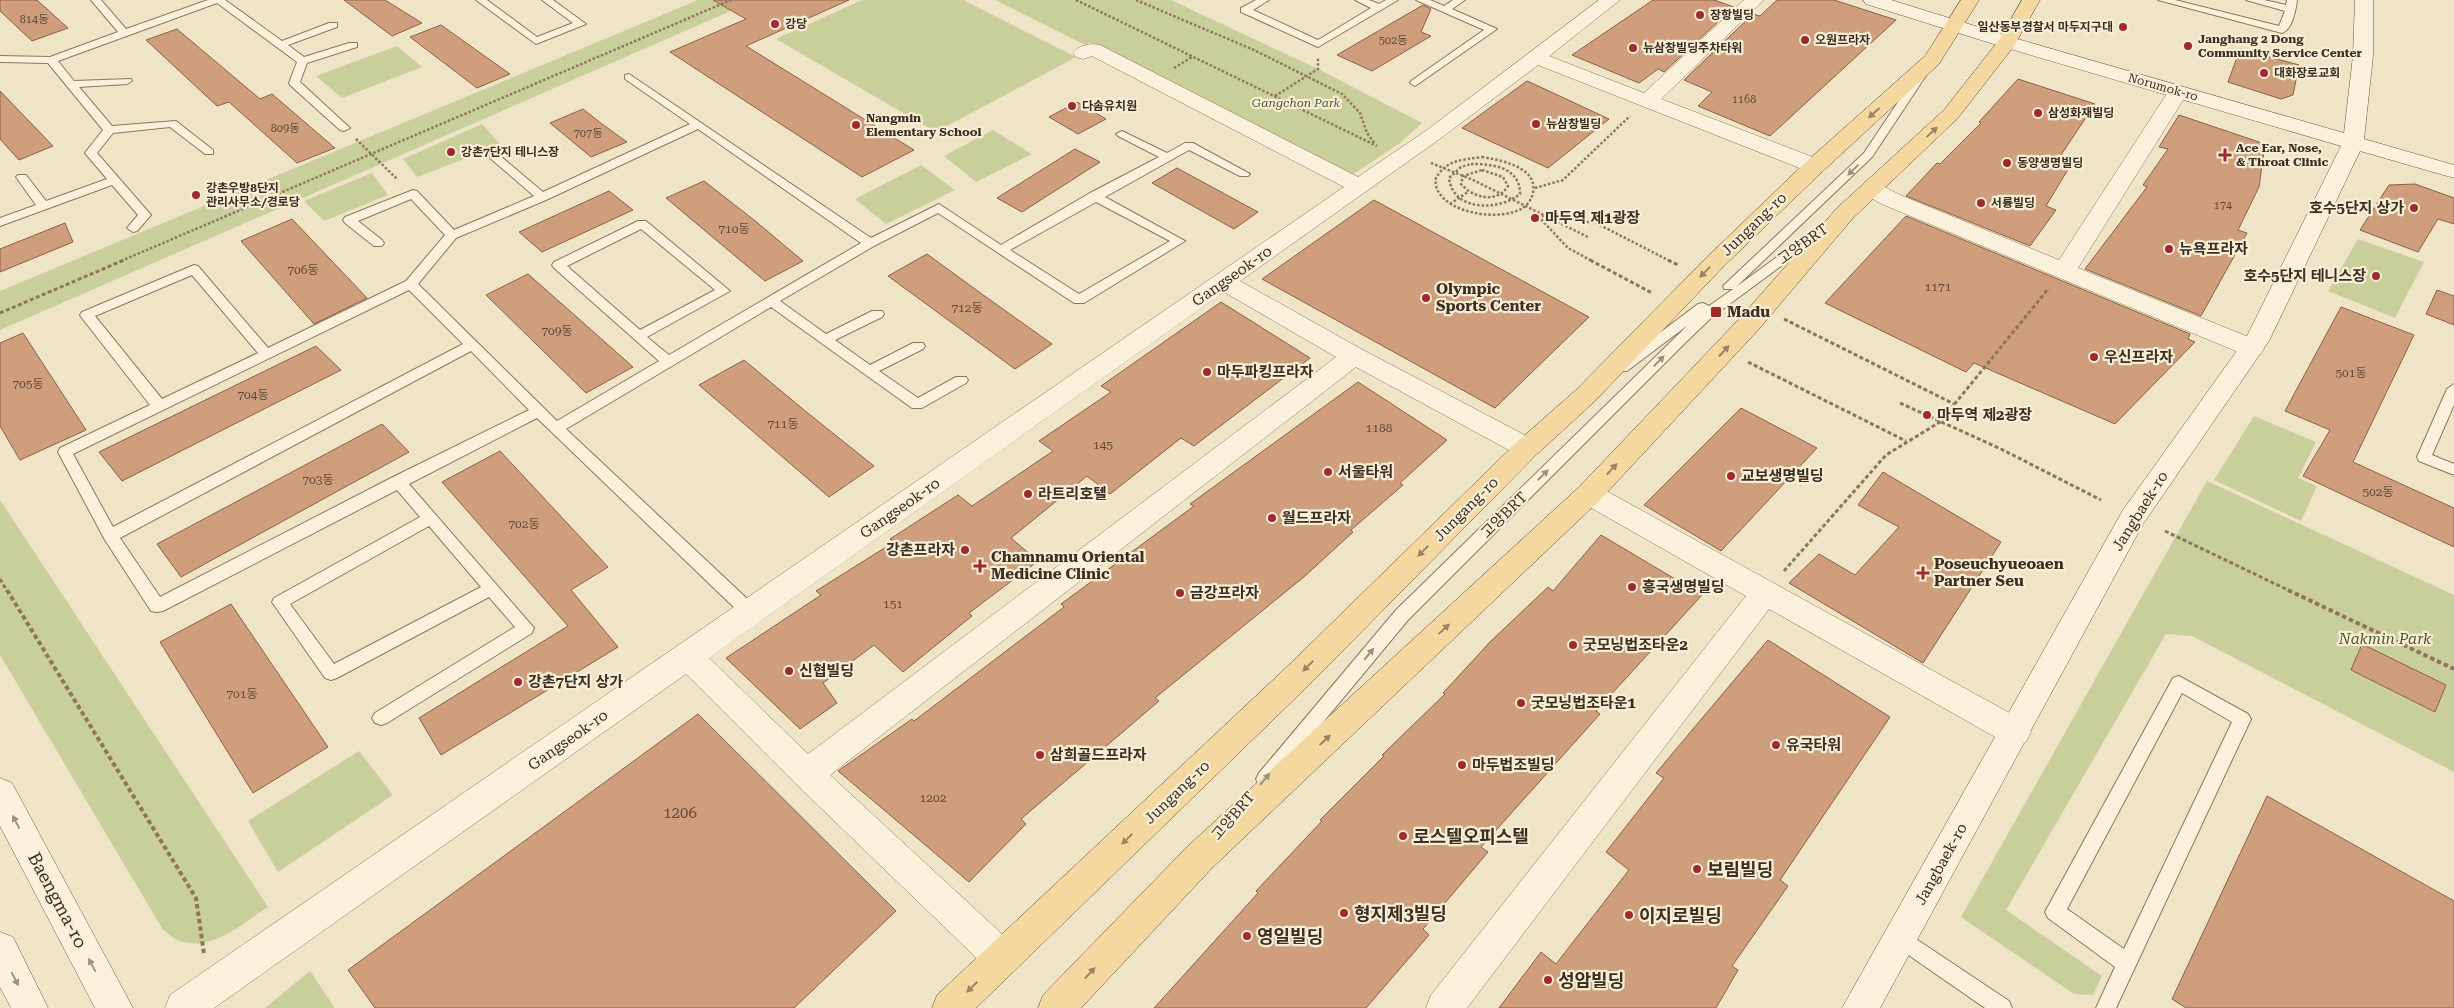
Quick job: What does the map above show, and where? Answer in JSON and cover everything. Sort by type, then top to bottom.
[{"type":"main road","name":"Jungang-ro","points":[[950,1008],[1301,673],[1527,448],[1585,396],[1716,261],[1815,166],[1932,60],[1970,0]]},
{"type":"main road","points":[[1056,1008],[1200,856],[1589,494],[1750,323],[1846,213],[1951,114],[2007,42],[2031,0]]},
{"type":"street","name":"Gangseok-ro","points":[[183,1008],[1434,134],[1611,0]]},
{"type":"street","points":[[1647,101],[1755,0]]},
{"type":"street","name":"Norumok-ro","points":[[1872,0],[2007,42],[2454,172]]},
{"type":"street","name":"Jangbaek-ro","points":[[1860,1008],[1901,938],[2133,517],[2252,348],[2314,228],[2353,143],[2363,56],[2364,0]]},
{"type":"street","points":[[1083,54],[1093,49],[1359,186]]},
{"type":"street","points":[[1535,58],[1815,166]]},
{"type":"street","points":[[2064,271],[2178,92]]},
{"type":"street","points":[[1871,189],[1892,200],[2252,348]]},
{"type":"street","points":[[1224,282],[1354,356],[1527,448]]},
{"type":"street","points":[[807,774],[1354,356]]},
{"type":"street","points":[[1589,494],[2015,732]]},
{"type":"street","points":[[1444,1008],[1765,593]]},
{"type":"street","points":[[688,657],[807,774],[1002,958]]},
{"type":"street","name":"Baengma-ro","points":[[0,793],[115,1008]]},
{"type":"street","points":[[0,949],[30,1008]]},
{"type":"lane","points":[[96,0],[125,34]]},
{"type":"lane","points":[[179,0],[190,10]]},
{"type":"lane","points":[[1,59],[51,60],[218,0],[282,44],[303,61]]},
{"type":"lane","points":[[481,0],[536,41],[582,24],[547,0]]},
{"type":"lane","points":[[1264,0],[1245,10],[1318,44],[1393,0]]},
{"type":"lane","points":[[1360,0],[1379,8]]},
{"type":"lane","points":[[1415,83],[1492,29],[1421,0]]},
{"type":"lane","points":[[1444,10],[1460,0]]},
{"type":"lane","points":[[2162,0],[2282,30],[2291,4],[2251,0]]},
{"type":"lane","points":[[282,44],[333,25]]},
{"type":"lane","points":[[344,128],[294,82],[303,61],[354,45]]},
{"type":"lane","points":[[51,60],[109,130]]},
{"type":"lane","name":"고양BRT","points":[[1585,396],[1738,279],[1816,206],[1868,155],[1932,60]]},
{"type":"lane","points":[[629,77],[870,243]]},
{"type":"lane","points":[[72,84],[127,81]]},
{"type":"lane","points":[[132,228],[145,215],[91,153],[109,130],[172,123],[209,152]]},
{"type":"lane","points":[[537,412],[398,481],[157,606],[110,536],[66,452],[411,284],[452,234],[542,197],[698,125]]},
{"type":"lane","points":[[1122,134],[1167,157]]},
{"type":"lane","points":[[1001,250],[1094,196],[1189,145],[1244,174]]},
{"type":"lane","points":[[494,156],[542,197]]},
{"type":"lane","points":[[22,177],[43,206]]},
{"type":"lane","points":[[0,222],[114,180]]},
{"type":"lane","points":[[378,243],[349,220],[413,194],[452,234]]},
{"type":"lane","points":[[556,428],[870,243],[939,208],[1079,300],[1179,241],[1094,196]]},
{"type":"lane","name":"고양BRT","points":[[1200,856],[1409,608],[1707,314],[1846,213]]},
{"type":"lane","points":[[638,336],[724,291],[642,224],[558,265],[638,336],[668,362]]},
{"type":"lane","points":[[160,407],[87,315],[194,269],[266,354]]},
{"type":"lane","points":[[411,284],[537,412],[750,612]]},
{"type":"lane","points":[[771,301],[917,405],[961,380]]},
{"type":"lane","points":[[825,340],[877,314]]},
{"type":"lane","points":[[110,536],[472,345]]},
{"type":"lane","points":[[869,371],[918,346]]},
{"type":"lane","points":[[2454,389],[2424,457],[2454,470]]},
{"type":"lane","points":[[381,718],[526,628],[398,481]]},
{"type":"lane","points":[[431,518],[280,602],[331,673],[492,588]]},
{"type":"lane","points":[[2106,1008],[2128,964],[2242,719],[2179,683],[2055,912],[2128,964]]},
{"type":"lane","points":[[1901,938],[2002,1008]]},
{"type":"path","points":[[0,313],[731,0]]},
{"type":"path","points":[[1076,0],[1382,148]]},
{"type":"path","points":[[1136,0],[1254,50],[1342,94],[1352,103],[1364,120],[1367,133],[1375,144]]},
{"type":"path","points":[[1275,96],[1318,70],[1318,44]]},
{"type":"path","points":[[1535,188],[1563,180],[1647,101]]},
{"type":"path","points":[[344,128],[373,153],[413,194]]},
{"type":"path","points":[[1467,158],[1497,159],[1511,164],[1531,179],[1535,188],[1533,197],[1524,207],[1499,215],[1482,215],[1464,211],[1450,204],[1439,195],[1435,185],[1436,176],[1443,167],[1467,158]]},
{"type":"path","points":[[1426,162],[1464,176],[1502,194],[1537,215],[1588,238]]},
{"type":"path","points":[[1471,164],[1504,168],[1519,180],[1521,187],[1520,194],[1506,204],[1488,206],[1470,203],[1452,192],[1448,185],[1449,178],[1453,172],[1471,164]]},
{"type":"path","points":[[1497,174],[1511,164]]},
{"type":"path","points":[[1482,170],[1497,174],[1507,181],[1508,186],[1502,194],[1482,197],[1468,192],[1461,184],[1464,176],[1482,170]]},
{"type":"path","points":[[1450,204],[1468,192]]},
{"type":"path","points":[[1537,215],[1596,223],[1680,266]]},
{"type":"path","points":[[1537,215],[1568,248],[1654,295]]},
{"type":"path","points":[[1765,593],[1886,455],[1906,441],[1940,422],[2064,271]]},
{"type":"path","points":[[1781,318],[1954,404]]},
{"type":"path","points":[[1745,361],[1906,441]]},
{"type":"path","points":[[1900,403],[2001,449],[2100,500]]},
{"type":"path","points":[[2164,531],[2454,670]]},
{"type":"path","points":[[0,579],[196,898],[204,954]]},
{"type":"green space","points":[[698,0],[756,0],[0,330],[0,291]]},
{"type":"green space","points":[[862,0],[963,0],[1076,57],[936,132],[776,39]]},
{"type":"green space","name":"Gangchon Park","points":[[995,0],[1171,0],[1318,69],[1422,123],[1400,143],[1352,175],[1089,43],[1085,45]]},
{"type":"green space","points":[[397,46],[422,67],[342,98],[316,76]]},
{"type":"green space","name":"강촌7단지 테니스장","points":[[482,124],[501,145],[417,177],[403,159]]},
{"type":"green space","points":[[993,130],[1032,154],[976,182],[944,156]]},
{"type":"green space","points":[[921,165],[955,190],[886,224],[855,199]]},
{"type":"green space","points":[[372,173],[388,195],[324,221],[304,201]]},
{"type":"green space","name":"호수5단지 테니스장","points":[[2358,239],[2424,262],[2395,318],[2328,291]]},
{"type":"green space","points":[[2254,416],[2316,442],[2298,478],[2317,486],[2301,521],[2214,480]]},
{"type":"green space","name":"Nakmin Park","points":[[2207,481],[2454,595],[2454,772],[2192,636],[2166,634],[2006,910],[2102,976],[2093,995],[2074,994],[1961,917]]},
{"type":"green space","points":[[0,500],[268,907],[228,934],[206,942],[195,943],[178,940],[163,930],[0,655]]},
{"type":"green space","points":[[359,751],[393,795],[278,872],[248,821]]},
{"type":"green space","points":[[310,971],[335,1008],[265,1008]]},
{"type":"building","points":[[0,0],[37,0],[68,28],[32,41],[0,11]]},
{"type":"building","points":[[344,0],[385,0],[422,23],[392,36]]},
{"type":"building","points":[[713,0],[849,0],[746,46],[914,150],[862,177],[670,52],[746,19]]},
{"type":"building","name":"뉴삼창빌딩주차타워","points":[[1653,0],[1714,0],[1734,7],[1664,72],[1658,69],[1639,83],[1572,55]]},
{"type":"building","name":"오원프라자","points":[[1777,0],[1834,0],[1896,20],[1770,136],[1698,106],[1712,92],[1684,80],[1753,14],[1760,16]]},
{"type":"building","points":[[1423,5],[1431,9],[1421,32],[1431,36],[1372,71],[1337,55]]},
{"type":"building","points":[[441,25],[510,74],[477,88],[410,37]]},
{"type":"building","points":[[177,29],[260,99],[272,94],[335,148],[297,163],[229,102],[217,106],[146,40]]},
{"type":"building","name":"대화장로교회","points":[[2240,49],[2299,65],[2293,95],[2281,99],[2228,82]]},
{"type":"building","points":[[2018,79],[2095,104],[2057,161],[2070,166],[2046,206],[2056,210],[2030,246],[1906,196],[1937,163],[1940,164],[1981,123],[1979,122]]},
{"type":"building","name":"뉴삼창빌딩","points":[[1527,81],[1609,119],[1548,168],[1462,128]]},
{"type":"building","points":[[0,91],[53,146],[19,160],[0,139]]},
{"type":"building","points":[[1077,102],[1106,119],[1078,134],[1049,117]]},
{"type":"building","points":[[583,109],[627,142],[591,157],[550,123]]},
{"type":"building","points":[[2179,115],[2265,144],[2259,187],[2238,230],[2247,233],[2201,316],[2085,269],[2147,187],[2143,185],[2168,149],[2159,147]]},
{"type":"building","points":[[1075,149],[1100,162],[1022,212],[997,198]]},
{"type":"building","points":[[1177,168],[1258,212],[1234,229],[1152,183]]},
{"type":"building","points":[[704,181],[803,261],[765,281],[666,198]]},
{"type":"building","name":"호수5단지 상가","points":[[2415,184],[2454,198],[2454,224],[2438,219],[2418,252],[2360,230],[2389,185]]},
{"type":"building","points":[[609,191],[633,210],[542,252],[519,232]]},
{"type":"building","name":"Olympic Sports Center","points":[[1374,200],[1589,317],[1495,408],[1262,279]]},
{"type":"building","points":[[1906,216],[2190,334],[2188,339],[2195,342],[2115,424],[1974,363],[1966,372],[1825,303]]},
{"type":"building","points":[[292,219],[367,298],[314,324],[241,241]]},
{"type":"building","points":[[65,223],[73,242],[0,272],[0,249]]},
{"type":"building","points":[[927,254],[1052,344],[1015,369],[888,276]]},
{"type":"building","points":[[528,274],[633,367],[586,393],[486,295]]},
{"type":"building","points":[[2437,290],[2454,296],[2454,325],[2426,314]]},
{"type":"building","points":[[1221,302],[1310,358],[1194,446],[1181,438],[1110,494],[1087,476],[1011,538],[1038,561],[969,613],[972,616],[903,672],[874,645],[823,683],[837,703],[800,729],[726,658],[821,595],[816,591],[894,542],[890,539],[958,495],[972,506],[1053,451],[1039,441],[1111,392],[1101,386]]},
{"type":"building","points":[[2341,307],[2414,335],[2353,462],[2454,508],[2454,547],[2303,476],[2330,430],[2285,411]]},
{"type":"building","points":[[23,333],[86,430],[20,460],[0,426],[0,343]]},
{"type":"building","points":[[316,346],[341,370],[122,481],[99,452]]},
{"type":"building","points":[[744,360],[874,466],[829,497],[699,385]]},
{"type":"building","points":[[1358,382],[1447,440],[1400,483],[1403,485],[1351,530],[1353,532],[1305,576],[1155,698],[1159,701],[1021,819],[1026,824],[969,882],[838,771],[912,719],[914,721],[1064,607],[1061,604],[1194,506],[1190,504]]},
{"type":"building","name":"교보생명빌딩","points":[[1741,408],[1817,448],[1721,551],[1644,505]]},
{"type":"building","points":[[382,424],[409,452],[181,577],[157,544]]},
{"type":"building","points":[[500,451],[608,567],[571,590],[618,647],[441,755],[419,718],[568,626],[442,482]]},
{"type":"building","points":[[1883,472],[2001,542],[1923,663],[1789,583],[1819,554],[1855,575],[1899,527],[1858,505]]},
{"type":"building","points":[[1601,535],[1702,595],[1596,711],[1600,714],[1481,847],[1488,852],[1423,929],[1429,935],[1366,1008],[1154,1008],[1258,893],[1256,891],[1322,821],[1320,820],[1384,756],[1382,755],[1445,694],[1443,693],[1490,642],[1548,587],[1553,591]]},
{"type":"building","points":[[231,604],[328,747],[253,793],[160,642]]},
{"type":"building","points":[[1768,640],[1890,717],[1780,880],[1788,886],[1732,966],[1738,970],[1716,1008],[1499,1008],[1541,952],[1556,964],[1629,870],[1606,852],[1664,778],[1656,773]]},
{"type":"building","points":[[2362,644],[2446,685],[2435,712],[2351,670]]},
{"type":"building","points":[[698,714],[896,911],[794,1008],[375,1008],[348,970]]},
{"type":"building","points":[[2267,796],[2454,901],[2454,1008],[2186,1008],[2172,999]]},
{"type":"place","name":"장항빌딩","points":[[1700,15]]},
{"type":"place","name":"강당","points":[[775,24]]},
{"type":"place","name":"일산동부경찰서 마두지구대","points":[[2123,27]]},
{"type":"place","name":"오원프라자","points":[[1805,40]]},
{"type":"place","name":"Janghang 2 Dong Community Service Center","points":[[2188,46]]},
{"type":"place","name":"뉴삼창빌딩주차타워","points":[[1633,48]]},
{"type":"place","name":"대화장로교회","points":[[2264,73]]},
{"type":"place","name":"다솜유치원","points":[[1072,106]]},
{"type":"place","name":"삼성화재빌딩","points":[[2038,113]]},
{"type":"place","name":"뉴삼창빌딩","points":[[1536,124]]},
{"type":"place","name":"Nangmin Elementary School","points":[[856,125]]},
{"type":"place","name":"강촌7단지 테니스장","points":[[451,152]]},
{"type":"place","name":"Ace Ear, Nose, & Throat Clinic","points":[[2225,155]]},
{"type":"place","name":"동양생명빌딩","points":[[2007,163]]},
{"type":"place","name":"강촌우방8단지 관리사무소/경로당","points":[[196,195]]},
{"type":"place","name":"서륭빌딩","points":[[1981,203]]},
{"type":"place","name":"호수5단지 상가","points":[[2414,208]]},
{"type":"place","name":"마두역 제1광장","points":[[1535,218]]},
{"type":"place","name":"뉴욕프라자","points":[[2169,249]]},
{"type":"place","name":"호수5단지 테니스장","points":[[2376,276]]},
{"type":"place","name":"Olympic Sports Center","points":[[1426,298]]},
{"type":"place","name":"Madu","points":[[1716,312]]},
{"type":"place","name":"우신프라자","points":[[2094,357]]},
{"type":"place","name":"마두파킹프라자","points":[[1207,372]]},
{"type":"place","name":"마두역 제2광장","points":[[1927,415]]},
{"type":"place","name":"서울타워","points":[[1328,472]]},
{"type":"place","name":"교보생명빌딩","points":[[1731,476]]},
{"type":"place","name":"라트리호텔","points":[[1028,494]]},
{"type":"place","name":"월드프라자","points":[[1272,518]]},
{"type":"place","name":"강촌프라자","points":[[965,550]]},
{"type":"place","name":"Chamnamu Oriental Medicine Clinic","points":[[980,566]]},
{"type":"place","name":"Poseuchyueoaen Partner Seu","points":[[1923,573]]},
{"type":"place","name":"흥국생명빌딩","points":[[1632,587]]},
{"type":"place","name":"금강프라자","points":[[1180,593]]},
{"type":"place","name":"굿모닝법조타운2","points":[[1573,645]]},
{"type":"place","name":"신협빌딩","points":[[789,671]]},
{"type":"place","name":"강촌7단지 상가","points":[[518,682]]},
{"type":"place","name":"굿모닝법조타운1","points":[[1521,703]]},
{"type":"place","name":"유국타워","points":[[1776,745]]},
{"type":"place","name":"삼희골드프라자","points":[[1040,755]]},
{"type":"place","name":"마두법조빌딩","points":[[1462,765]]},
{"type":"place","name":"로스텔오피스텔","points":[[1403,836]]},
{"type":"place","name":"보림빌딩","points":[[1697,869]]},
{"type":"place","name":"형지제3빌딩","points":[[1344,913]]},
{"type":"place","name":"이지로빌딩","points":[[1629,915]]},
{"type":"place","name":"영일빌딩","points":[[1247,936]]},
{"type":"place","name":"성암빌딩","points":[[1548,980]]}]
